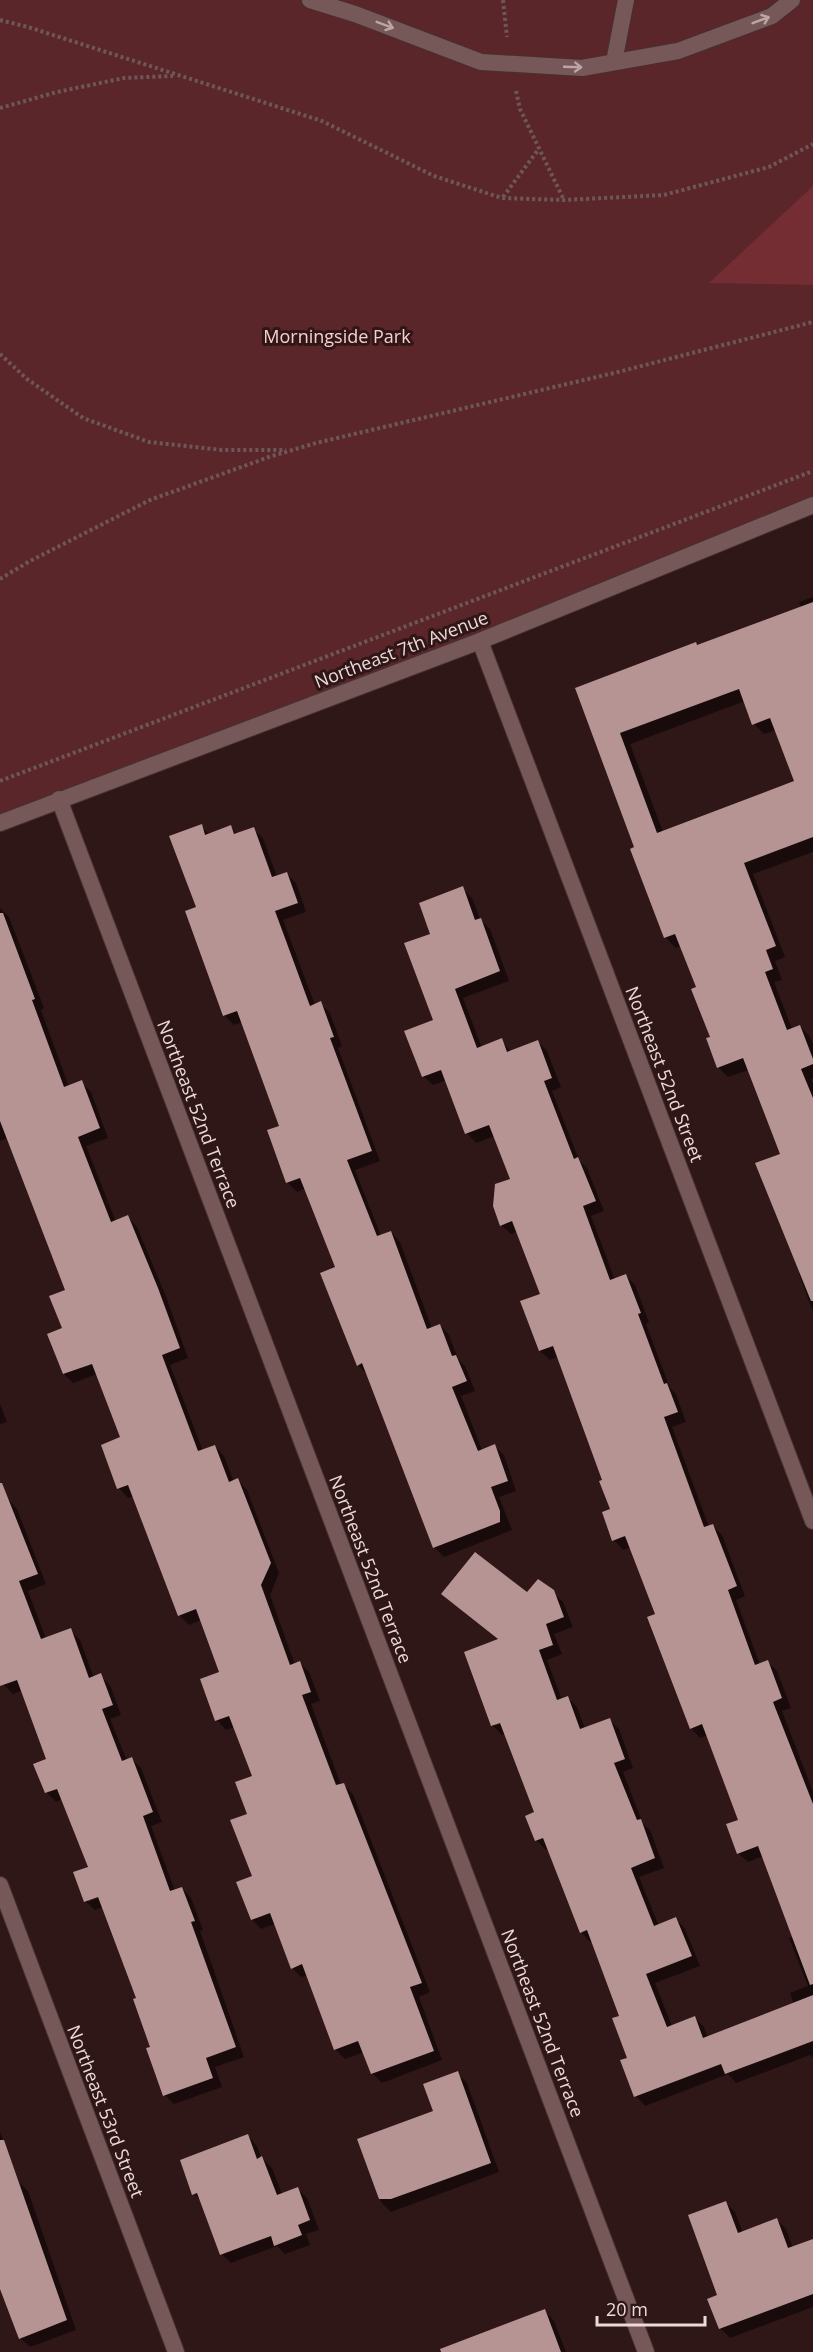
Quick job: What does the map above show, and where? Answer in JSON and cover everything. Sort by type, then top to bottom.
[{"type":"street","points":[[310,0],[353,7],[481,62],[582,68],[678,51],[772,15],[792,0]]},
{"type":"street","points":[[614,62],[626,0]]},
{"type":"street","name":"Northeast 7th Avenue","points":[[0,823],[480,641],[813,505]]},
{"type":"street","name":"Northeast 52nd Street","points":[[480,641],[813,1521]]},
{"type":"street","name":"Northeast 52nd Terrace","points":[[59,799],[646,2352]]},
{"type":"street","name":"Northeast 53rd Street","points":[[0,1885],[176,2352]]},
{"type":"path","points":[[503,0],[510,64],[520,109],[564,200]]},
{"type":"path","points":[[0,20],[322,121],[434,176],[502,198],[564,200],[664,195],[769,167],[813,144]]},
{"type":"path","points":[[0,108],[57,92],[124,78],[176,76]]},
{"type":"path","points":[[502,198],[538,150]]},
{"type":"path","points":[[0,579],[30,561],[150,500],[293,450],[618,372],[813,322]]},
{"type":"path","points":[[0,354],[27,379],[83,418],[149,442],[222,450],[293,450]]},
{"type":"path","points":[[0,782],[813,471]]},
{"type":"green space","name":"Morningside Park","points":[[0,0],[813,0],[813,505],[0,823]]},
{"type":"shaded area","points":[[813,186],[813,285],[709,283]]},
{"type":"building","points":[[813,602],[813,837],[744,863],[776,946],[766,950],[773,969],[765,972],[787,1030],[800,1025],[813,1059],[813,1064],[801,1069],[813,1098],[813,1301],[811,1301],[755,1163],[780,1154],[743,1058],[717,1068],[706,1038],[710,1037],[691,989],[696,987],[675,934],[664,938],[630,849],[634,847],[575,688],[696,642],[697,645]],"holes":[[[739,689],[752,725],[770,718],[794,781],[657,833],[620,733]]]},
{"type":"building","points":[[202,824],[205,835],[231,825],[234,834],[254,827],[272,877],[287,872],[298,903],[275,911],[310,1006],[321,1001],[334,1037],[330,1038],[372,1151],[347,1160],[377,1236],[391,1231],[427,1329],[440,1324],[452,1356],[456,1355],[467,1381],[452,1387],[478,1451],[495,1444],[508,1481],[491,1487],[500,1511],[500,1522],[433,1548],[362,1363],[357,1366],[320,1273],[335,1267],[300,1178],[286,1183],[267,1130],[279,1126],[237,1011],[223,1016],[185,911],[196,907],[169,836]]},
{"type":"building","points":[[463,886],[475,920],[481,918],[500,971],[455,989],[477,1048],[502,1038],[507,1052],[538,1040],[552,1078],[544,1081],[574,1159],[578,1157],[596,1201],[583,1206],[610,1280],[626,1274],[664,1384],[667,1383],[678,1412],[664,1417],[704,1527],[713,1524],[737,1586],[728,1590],[755,1665],[768,1660],[782,1698],[773,1702],[813,1804],[813,1984],[810,1985],[758,1846],[737,1854],[726,1824],[738,1820],[702,1724],[690,1729],[647,1617],[655,1614],[625,1536],[612,1541],[602,1512],[610,1509],[599,1481],[602,1480],[553,1346],[539,1351],[520,1301],[540,1294],[512,1221],[500,1226],[493,1206],[495,1184],[510,1179],[489,1125],[465,1134],[441,1070],[422,1077],[404,1031],[433,1020],[404,943],[430,934],[419,903]]},
{"type":"building","points":[[0,913],[3,913],[35,999],[32,1000],[64,1087],[82,1080],[100,1128],[78,1137],[111,1222],[128,1215],[158,1288],[180,1348],[162,1355],[198,1451],[215,1445],[229,1482],[238,1478],[271,1563],[261,1585],[290,1665],[300,1661],[311,1692],[302,1695],[336,1785],[344,1783],[422,1983],[410,1987],[434,2051],[371,2074],[358,2041],[334,2050],[302,1964],[291,1969],[270,1913],[251,1920],[236,1882],[252,1876],[230,1820],[247,1814],[235,1782],[252,1776],[229,1716],[215,1721],[200,1679],[219,1672],[196,1609],[178,1616],[128,1485],[117,1489],[101,1445],[120,1437],[92,1364],[63,1374],[47,1334],[62,1328],[49,1296],[65,1290],[0,1121]]},
{"type":"building","points":[[0,1483],[2,1483],[38,1574],[19,1581],[41,1639],[71,1628],[89,1678],[101,1673],[113,1705],[102,1709],[122,1761],[132,1757],[153,1812],[143,1816],[170,1891],[182,1887],[195,1921],[191,1922],[236,2047],[206,2058],[213,2078],[163,2096],[146,2048],[150,2047],[133,1999],[136,1998],[98,1897],[84,1902],[73,1872],[88,1867],[57,1789],[45,1793],[33,1764],[46,1759],[17,1680],[0,1686]]},
{"type":"building","points":[[475,1552],[527,1592],[538,1579],[554,1590],[564,1617],[546,1624],[553,1645],[539,1650],[557,1700],[568,1696],[580,1729],[610,1718],[625,1759],[614,1763],[637,1820],[641,1819],[655,1858],[631,1868],[654,1926],[676,1917],[692,1956],[646,1974],[667,2027],[695,2016],[703,2038],[813,1995],[813,2041],[725,2074],[721,2064],[634,2097],[620,2060],[627,2058],[612,2018],[619,2016],[587,1930],[580,1933],[543,1838],[535,1841],[525,1816],[534,1812],[500,1723],[491,1726],[464,1652],[498,1639],[441,1594]]},
{"type":"building","points":[[458,2071],[491,2163],[391,2199],[379,2199],[357,2139],[433,2111],[423,2084]]},
{"type":"building","points":[[248,2134],[257,2159],[262,2156],[277,2195],[298,2187],[310,2220],[298,2225],[302,2235],[274,2246],[271,2236],[220,2255],[197,2193],[192,2195],[180,2160]]},
{"type":"building","points":[[0,2140],[4,2140],[67,2320],[19,2339],[0,2289]]},
{"type":"building","points":[[726,2201],[738,2233],[777,2218],[788,2248],[813,2239],[813,2294],[719,2329],[707,2299],[717,2295],[688,2215]]},
{"type":"building","points":[[545,2309],[561,2352],[441,2352],[440,2349]]}]
